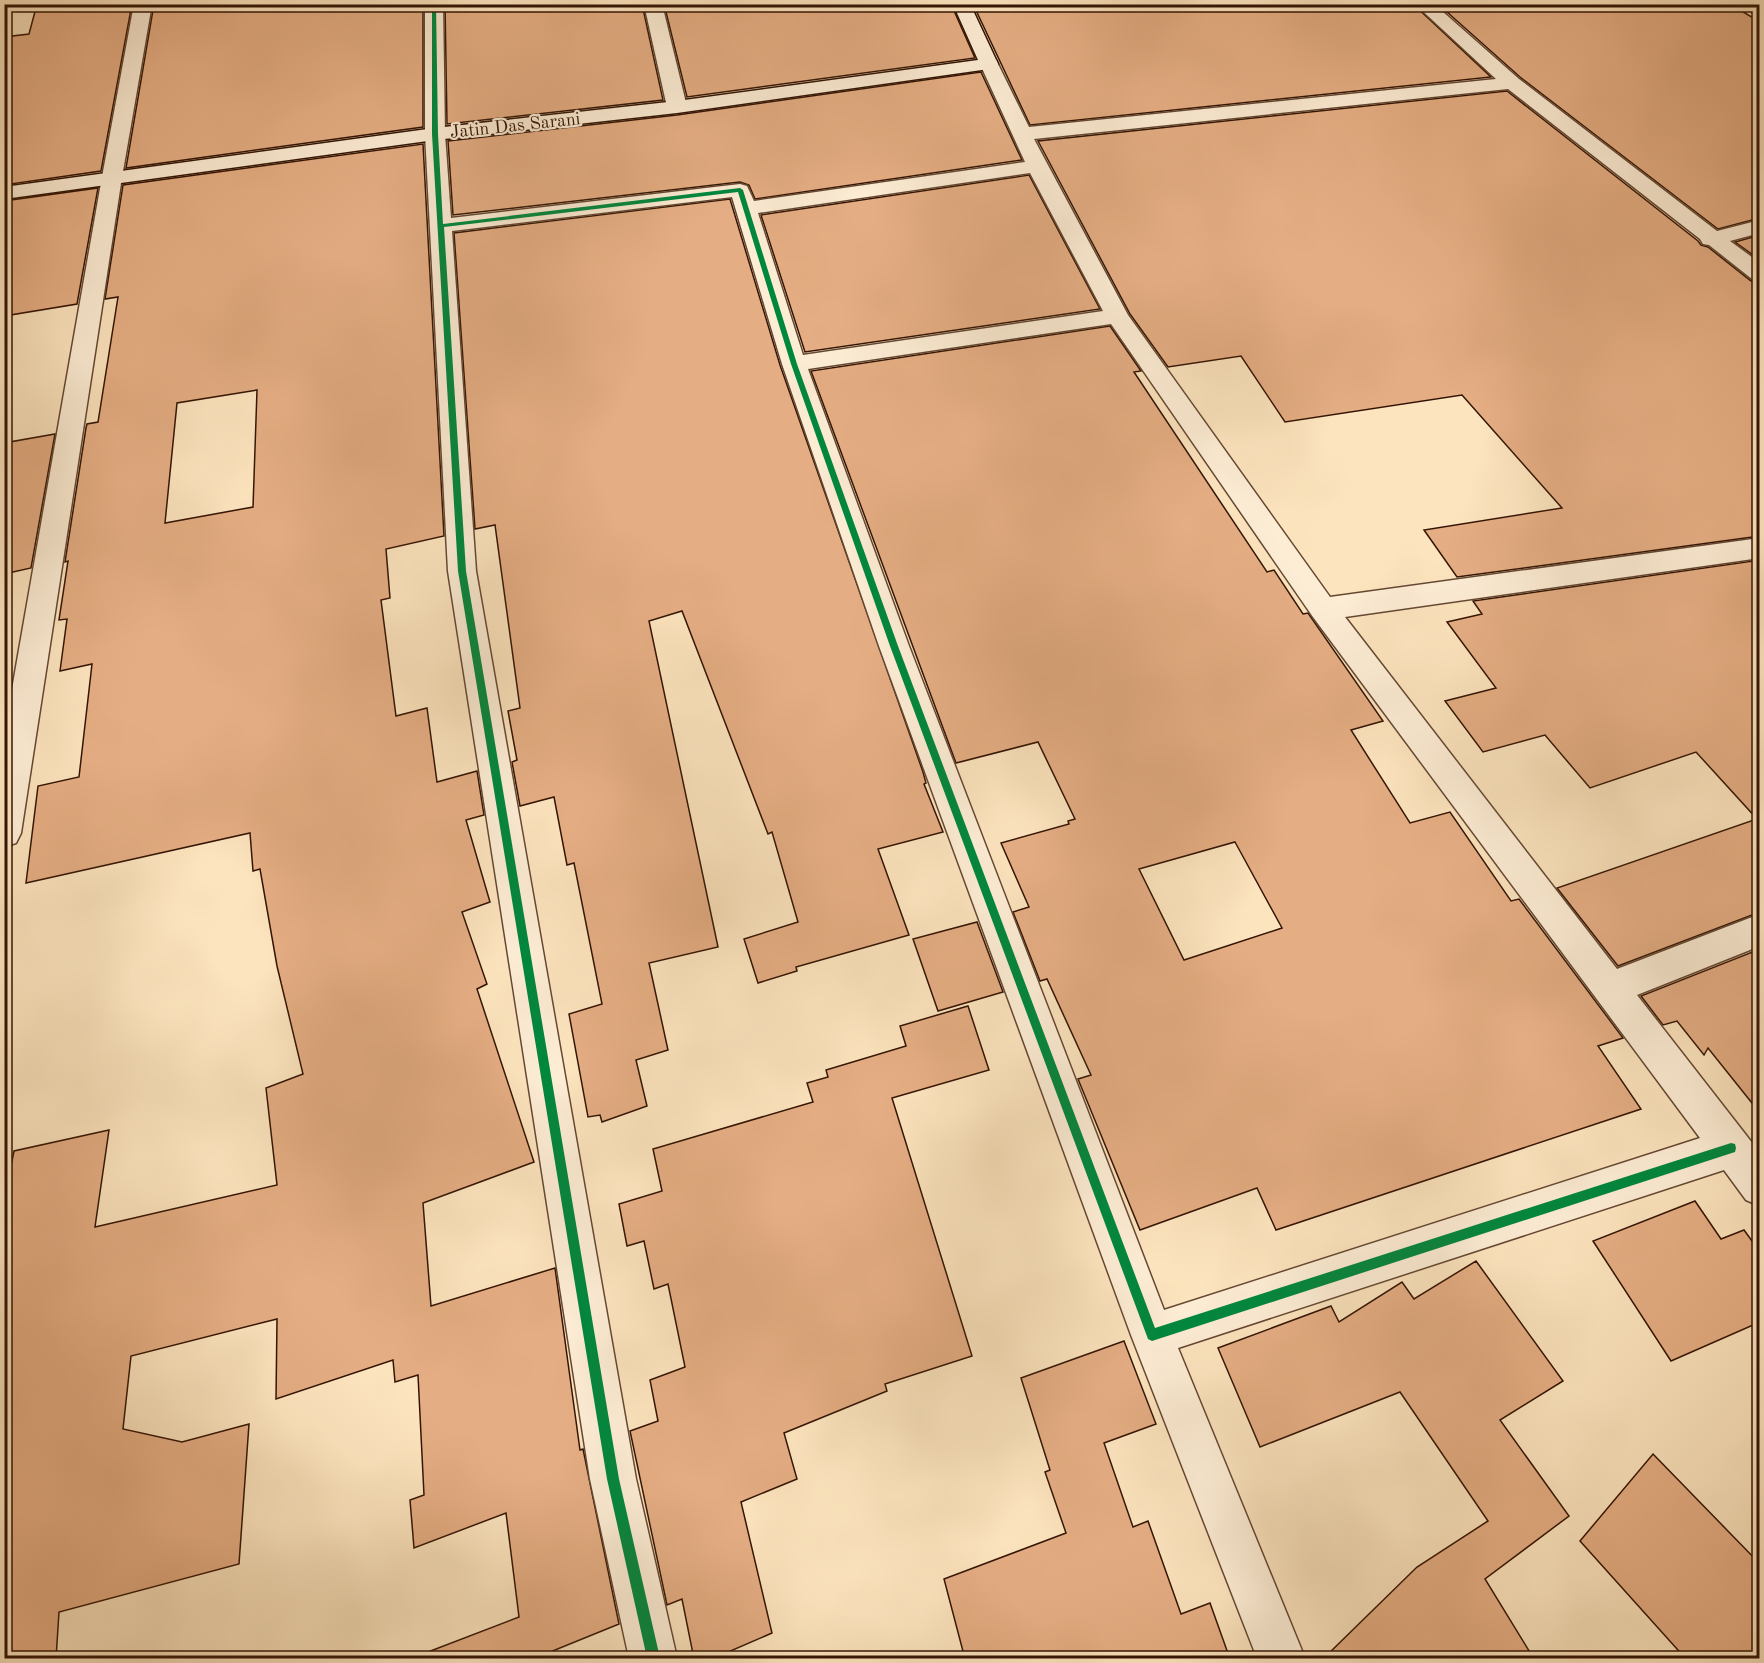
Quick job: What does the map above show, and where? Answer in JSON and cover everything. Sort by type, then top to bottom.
[{"type":"street","points":[[4,833],[112,177],[143,4]]},
{"type":"street","points":[[434,4],[435,134],[462,571],[613,1479],[653,1659]]},
{"type":"street","points":[[653,4],[676,107]]},
{"type":"street","points":[[960,4],[1037,166],[1117,316],[1323,609],[1760,1186]]},
{"type":"street","points":[[1423,4],[1512,83],[1760,274]]},
{"type":"street","points":[[1751,4],[1760,10]]},
{"type":"street","name":"Jatin Das Sarani","points":[[4,193],[435,134],[676,107],[989,64]]},
{"type":"street","points":[[1022,134],[1512,83]]},
{"type":"street","points":[[747,208],[1037,166]]},
{"type":"street","points":[[440,226],[740,190],[794,364],[894,646],[1152,1335],[1281,1659]]},
{"type":"street","points":[[1711,238],[1760,226]]},
{"type":"street","points":[[794,364],[1117,316]]},
{"type":"street","points":[[1323,609],[1760,548]]},
{"type":"street","points":[[1611,988],[1760,930]]},
{"type":"street","points":[[1152,1335],[1731,1148]]},
{"type":"building","points":[[37,4],[132,4],[101,171],[4,185],[4,37],[29,34]]},
{"type":"building","points":[[154,4],[423,4],[423,127],[126,168]]},
{"type":"building","points":[[445,4],[642,4],[663,100],[447,124]]},
{"type":"building","points":[[664,4],[951,4],[975,58],[687,97]]},
{"type":"building","points":[[973,4],[1413,4],[1491,77],[1030,125]]},
{"type":"building","points":[[1438,4],[1730,4],[1760,22],[1760,218],[1718,229],[1520,77]]},
{"type":"building","points":[[981,72],[1022,160],[755,199],[749,185],[740,182],[453,215],[448,141],[677,115]]},
{"type":"building","points":[[1507,91],[1701,245],[1708,247],[1751,281],[1760,283],[1760,536],[1457,577],[1424,530],[1562,508],[1462,395],[1285,422],[1241,356],[1168,367],[1130,314],[1038,141]]},
{"type":"building","points":[[423,144],[444,536],[386,549],[390,598],[381,600],[396,716],[427,708],[437,782],[477,771],[484,815],[466,820],[490,902],[462,912],[487,984],[477,989],[534,1162],[423,1203],[431,1306],[555,1268],[580,1450],[583,1449],[619,1624],[533,1659],[421,1659],[420,1655],[519,1617],[506,1513],[414,1548],[410,1500],[424,1495],[418,1375],[395,1382],[393,1360],[276,1399],[277,1319],[131,1356],[123,1429],[182,1442],[249,1424],[239,1564],[59,1612],[56,1659],[4,1659],[4,1200],[14,1151],[109,1130],[95,1227],[277,1185],[266,1088],[303,1074],[277,966],[260,869],[253,871],[250,833],[26,883],[38,786],[79,777],[92,664],[60,671],[67,619],[59,620],[68,561],[65,562],[86,428],[87,424],[98,422],[118,297],[105,299],[123,185]],"holes":[[[257,390],[253,507],[165,523],[177,403]]]},
{"type":"building","points":[[1029,175],[1100,309],[805,352],[761,215]]},
{"type":"building","points":[[98,188],[77,304],[4,316],[4,201]]},
{"type":"building","points":[[730,199],[780,365],[923,772],[926,783],[924,784],[943,832],[878,849],[909,935],[796,967],[797,971],[758,983],[744,939],[798,922],[772,832],[768,834],[682,611],[649,621],[718,947],[649,963],[668,1050],[636,1060],[647,1106],[602,1122],[600,1115],[588,1117],[569,1014],[602,1004],[574,863],[567,865],[554,797],[520,806],[512,762],[517,760],[508,711],[520,708],[495,525],[475,529],[454,233]]},
{"type":"building","points":[[1760,235],[1760,260],[1735,242]]},
{"type":"building","points":[[1110,326],[1141,371],[1134,372],[1267,572],[1274,570],[1303,614],[1308,613],[1383,721],[1351,730],[1410,823],[1450,812],[1511,901],[1519,899],[1623,1038],[1598,1046],[1641,1109],[1276,1230],[1257,1188],[1140,1230],[1078,1079],[1091,1075],[1047,979],[1040,981],[1013,912],[1029,907],[1001,843],[1069,824],[1068,821],[1075,819],[1038,742],[956,763],[811,371]],"holes":[[[1235,842],[1282,928],[1184,960],[1139,869]]]},
{"type":"building","points":[[55,434],[31,568],[4,574],[4,443]]},
{"type":"building","points":[[1760,560],[1760,912],[1618,966],[1557,888],[1757,819],[1696,752],[1590,788],[1545,735],[1483,752],[1445,701],[1496,688],[1447,622],[1482,614],[1473,601]]},
{"type":"building","points":[[977,922],[1003,992],[938,1011],[913,939]]},
{"type":"building","points":[[1760,949],[1760,1113],[1708,1048],[1704,1055],[1677,1021],[1663,1025],[1641,996]]},
{"type":"building","points":[[968,1006],[989,1070],[892,1098],[972,1356],[885,1384],[887,1391],[784,1433],[797,1479],[741,1502],[772,1633],[712,1659],[694,1659],[682,1599],[667,1605],[630,1431],[658,1421],[650,1380],[685,1367],[668,1284],[654,1289],[644,1241],[627,1246],[619,1204],[662,1191],[653,1149],[813,1102],[807,1083],[828,1077],[826,1070],[906,1046],[900,1026]]},
{"type":"building","points":[[1695,1201],[1721,1239],[1744,1230],[1760,1252],[1760,1322],[1671,1361],[1593,1241]]},
{"type":"building","points":[[1476,1261],[1563,1381],[1500,1420],[1569,1516],[1485,1579],[1534,1659],[1323,1659],[1417,1567],[1488,1521],[1400,1392],[1260,1447],[1218,1348],[1331,1306],[1339,1322],[1402,1282],[1414,1299]]},
{"type":"building","points":[[1124,1341],[1156,1424],[1104,1443],[1133,1527],[1148,1521],[1181,1614],[1210,1603],[1230,1659],[965,1659],[944,1579],[1066,1533],[1045,1472],[1050,1470],[1021,1378]]},
{"type":"building","points":[[1653,1454],[1760,1564],[1760,1659],[1686,1659],[1580,1541]]},
{"type":"cycle path","points":[[434,4],[435,134],[462,571],[613,1479],[653,1658]]},
{"type":"cycle path","points":[[440,226],[740,190],[794,364],[894,646],[1152,1335],[1731,1148]]}]
